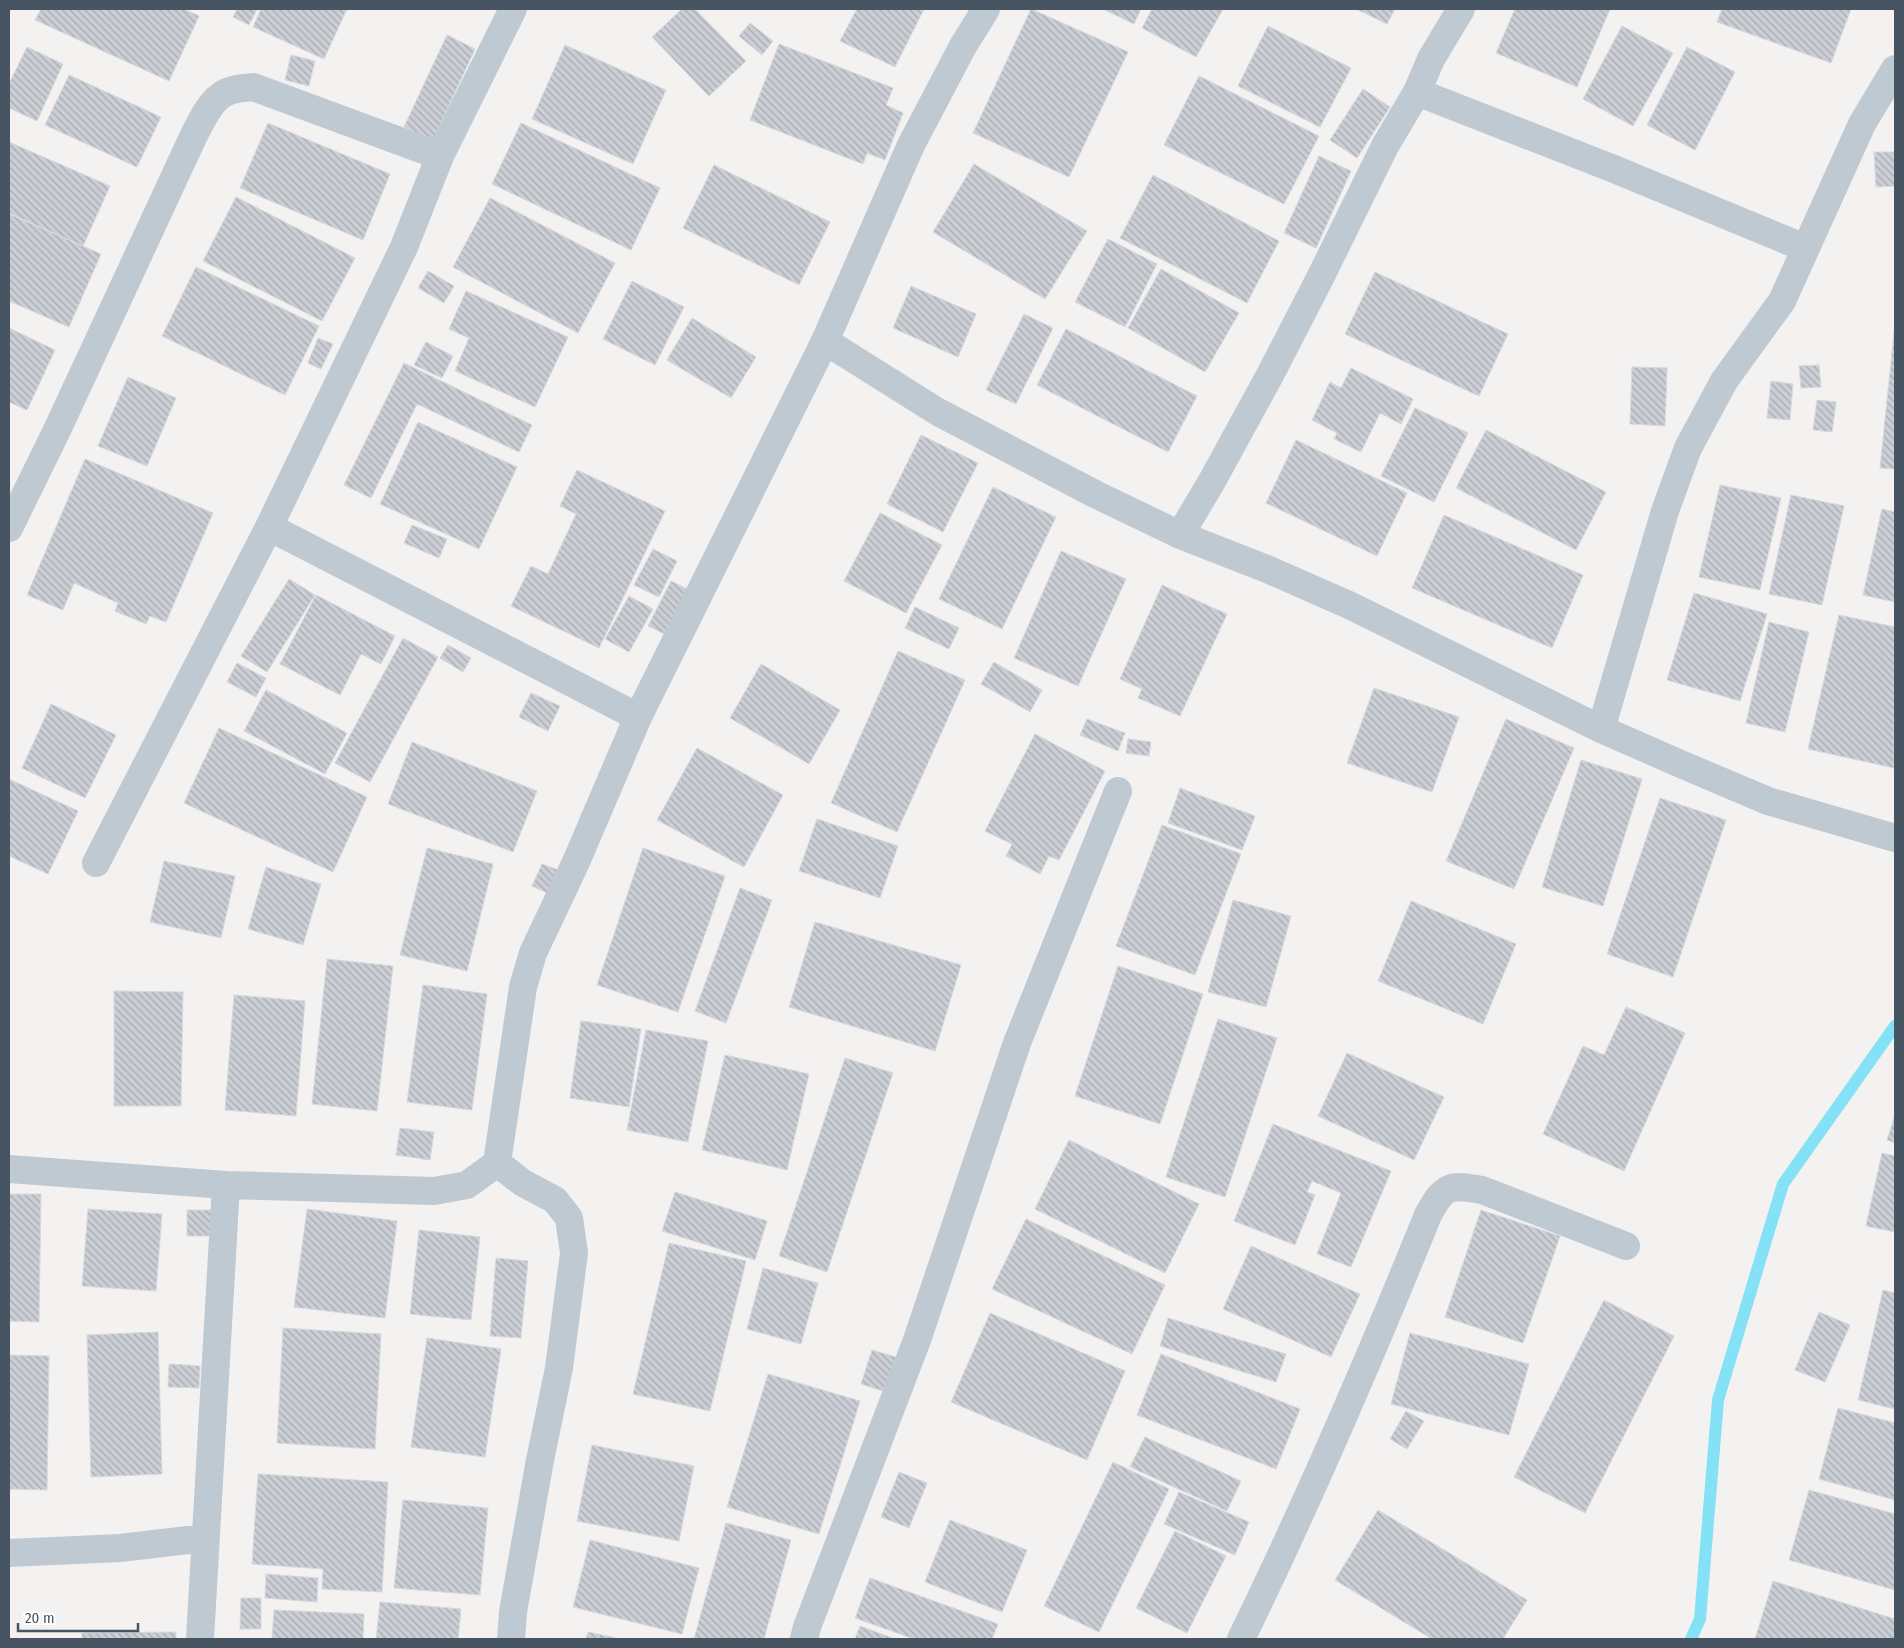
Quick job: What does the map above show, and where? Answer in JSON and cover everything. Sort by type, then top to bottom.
[{"type":"street","points":[[96,863],[269,527],[404,247],[440,156],[512,9]]},
{"type":"street","points":[[9,1169],[226,1186],[434,1192],[468,1185],[497,1163],[522,987],[533,954],[576,862],[638,718],[825,341],[911,145],[962,46],[986,9]]},
{"type":"street","points":[[1180,535],[1270,375],[1385,146],[1417,92],[1431,59],[1461,9]]},
{"type":"street","points":[[1601,729],[1665,511],[1688,448],[1724,381],[1782,301],[1862,124],[1895,69]]},
{"type":"street","points":[[9,528],[62,419],[194,134],[205,113],[217,99],[230,90],[253,87],[440,156]]},
{"type":"street","points":[[1417,92],[1614,169],[1805,248]]},
{"type":"street","points":[[825,341],[938,412],[1095,494],[1180,535],[1267,569],[1349,605],[1601,729],[1768,801],[1895,838]]},
{"type":"street","points":[[269,527],[638,718]]},
{"type":"street","points":[[804,1639],[810,1618],[917,1340],[1017,1043],[1118,791]]},
{"type":"street","points":[[497,1163],[522,1184],[555,1200],[569,1218],[574,1253],[559,1368],[540,1460],[513,1612],[511,1639]]},
{"type":"street","points":[[200,1639],[226,1186]]},
{"type":"street","points":[[1242,1639],[1377,1341],[1428,1215],[1441,1195],[1460,1186],[1482,1190],[1626,1246]]},
{"type":"street","points":[[9,1553],[120,1548],[205,1538]]},
{"type":"building","points":[[41,9],[184,9],[199,16],[169,81],[35,20]]},
{"type":"building","points":[[237,9],[257,9],[249,25],[233,17]]},
{"type":"building","points":[[261,9],[347,9],[324,59],[253,27]]},
{"type":"building","points":[[682,9],[695,9],[746,61],[709,96],[652,37]]},
{"type":"building","points":[[857,9],[924,9],[895,67],[840,41]]},
{"type":"building","points":[[1031,9],[1128,52],[1069,177],[973,133]]},
{"type":"building","points":[[1103,9],[1141,9],[1134,24]]},
{"type":"building","points":[[1152,9],[1223,9],[1196,57],[1142,28]]},
{"type":"building","points":[[1356,9],[1395,9],[1387,24]]},
{"type":"building","points":[[1515,9],[1610,9],[1577,87],[1496,53]]},
{"type":"building","points":[[1722,9],[1851,9],[1831,63],[1717,22]]},
{"type":"building","points":[[750,23],[773,41],[762,55],[739,36]]},
{"type":"building","points":[[1268,26],[1351,68],[1320,127],[1238,86]]},
{"type":"building","points":[[1622,26],[1673,53],[1633,126],[1583,99]]},
{"type":"building","points":[[447,35],[475,49],[433,140],[404,127]]},
{"type":"building","points":[[779,44],[893,88],[886,105],[903,113],[885,160],[867,153],[863,164],[750,120]]},
{"type":"building","points":[[565,45],[666,90],[633,164],[532,119]]},
{"type":"building","points":[[27,47],[63,64],[37,121],[9,108],[9,84]]},
{"type":"building","points":[[1687,47],[1735,72],[1695,150],[1647,125]]},
{"type":"building","points":[[291,55],[315,61],[309,86],[285,80]]},
{"type":"building","points":[[69,75],[161,117],[137,167],[45,125]]},
{"type":"building","points":[[1199,76],[1319,136],[1284,204],[1164,145]]},
{"type":"building","points":[[1363,89],[1390,107],[1357,158],[1330,140]]},
{"type":"building","points":[[268,123],[390,174],[363,240],[240,188]]},
{"type":"building","points":[[521,123],[660,188],[631,250],[492,184]]},
{"type":"building","points":[[9,142],[110,186],[83,246],[9,213]]},
{"type":"building","points":[[1874,152],[1894,152],[1895,186],[1876,187]]},
{"type":"building","points":[[1319,156],[1351,171],[1316,248],[1284,233]]},
{"type":"building","points":[[974,164],[1087,231],[1045,299],[933,232]]},
{"type":"building","points":[[714,165],[830,222],[799,285],[683,228]]},
{"type":"building","points":[[1153,175],[1279,241],[1247,303],[1120,238]]},
{"type":"building","points":[[236,197],[355,258],[322,321],[203,261]]},
{"type":"building","points":[[490,198],[615,263],[578,333],[453,267]]},
{"type":"building","points":[[9,214],[101,254],[69,327],[9,301]]},
{"type":"building","points":[[1108,239],[1157,264],[1125,327],[1075,302]]},
{"type":"building","points":[[196,267],[319,326],[285,395],[162,336]]},
{"type":"building","points":[[1161,269],[1239,313],[1205,372],[1128,328]]},
{"type":"building","points":[[428,271],[454,286],[444,303],[418,288]]},
{"type":"building","points":[[1375,272],[1508,334],[1479,396],[1345,334]]},
{"type":"building","points":[[632,281],[684,307],[655,365],[603,339]]},
{"type":"building","points":[[911,286],[976,314],[958,357],[893,328]]},
{"type":"building","points":[[466,291],[568,337],[535,407],[455,371],[469,338],[449,329]]},
{"type":"building","points":[[1024,314],[1053,328],[1016,404],[986,390]]},
{"type":"building","points":[[692,318],[756,357],[731,398],[667,360]]},
{"type":"building","points":[[1895,323],[1895,469],[1880,468]]},
{"type":"building","points":[[9,328],[55,350],[27,410],[9,402]]},
{"type":"building","points":[[1066,329],[1197,396],[1168,452],[1037,385]]},
{"type":"building","points":[[318,338],[333,344],[321,369],[308,363]]},
{"type":"building","points":[[426,342],[453,356],[442,378],[414,365]]},
{"type":"building","points":[[404,363],[532,425],[519,452],[417,404],[371,498],[344,485]]},
{"type":"building","points":[[1819,365],[1821,387],[1801,388],[1799,366]]},
{"type":"building","points":[[1632,367],[1667,368],[1665,426],[1630,424]]},
{"type":"building","points":[[1351,368],[1413,399],[1401,424],[1380,413],[1361,452],[1334,439],[1337,433],[1312,420],[1330,382],[1341,388]]},
{"type":"building","points":[[128,377],[176,398],[147,466],[98,446]]},
{"type":"building","points":[[1771,381],[1793,384],[1790,420],[1767,418]]},
{"type":"building","points":[[1817,400],[1836,402],[1832,432],[1813,430]]},
{"type":"building","points":[[1415,408],[1468,433],[1434,502],[1381,476]]},
{"type":"building","points":[[418,422],[517,467],[479,549],[380,504]]},
{"type":"building","points":[[1486,430],[1606,492],[1576,550],[1456,488]]},
{"type":"building","points":[[921,435],[978,463],[943,532],[887,504]]},
{"type":"building","points":[[1296,440],[1407,493],[1377,556],[1266,503]]},
{"type":"building","points":[[85,459],[213,513],[166,622],[150,616],[146,624],[115,611],[118,603],[74,583],[63,610],[27,595]]},
{"type":"building","points":[[577,470],[665,511],[599,648],[511,606],[531,566],[548,574],[576,514],[560,506]]},
{"type":"building","points":[[1720,485],[1781,498],[1760,590],[1699,577]]},
{"type":"building","points":[[993,487],[1056,517],[1002,629],[939,599]]},
{"type":"building","points":[[1791,495],[1844,506],[1822,605],[1769,594]]},
{"type":"building","points":[[1882,509],[1895,512],[1895,602],[1863,595]]},
{"type":"building","points":[[880,513],[942,545],[906,613],[844,581]]},
{"type":"building","points":[[1444,515],[1583,575],[1552,648],[1412,588]]},
{"type":"building","points":[[412,525],[447,539],[439,558],[404,543]]},
{"type":"building","points":[[653,549],[677,561],[659,597],[634,585]]},
{"type":"building","points":[[1061,551],[1126,579],[1078,686],[1014,658]]},
{"type":"building","points":[[289,579],[315,595],[267,672],[241,656]]},
{"type":"building","points":[[671,581],[695,593],[673,638],[648,626]]},
{"type":"building","points":[[1162,585],[1227,614],[1180,716],[1138,698],[1142,689],[1120,679]]},
{"type":"building","points":[[1694,593],[1767,614],[1740,701],[1667,680]]},
{"type":"building","points":[[316,595],[395,636],[381,664],[361,654],[340,695],[280,664]]},
{"type":"building","points":[[629,596],[653,609],[629,652],[605,639]]},
{"type":"building","points":[[915,607],[959,628],[949,649],[905,628]]},
{"type":"building","points":[[1839,615],[1895,627],[1894,768],[1808,749]]},
{"type":"building","points":[[1769,622],[1809,632],[1785,732],[1746,723]]},
{"type":"building","points":[[403,638],[438,657],[370,782],[335,763]]},
{"type":"building","points":[[448,645],[471,658],[463,672],[440,658]]},
{"type":"building","points":[[898,651],[965,680],[897,832],[831,803]]},
{"type":"building","points":[[994,662],[1042,690],[1030,712],[981,684]]},
{"type":"building","points":[[237,663],[266,678],[256,697],[227,682]]},
{"type":"building","points":[[761,664],[840,710],[809,764],[730,718]]},
{"type":"building","points":[[1374,688],[1459,717],[1432,792],[1347,763]]},
{"type":"building","points":[[266,690],[347,733],[325,774],[244,731]]},
{"type":"building","points":[[531,693],[560,706],[548,731],[519,717]]},
{"type":"building","points":[[51,704],[116,735],[85,798],[22,768]]},
{"type":"building","points":[[1087,719],[1125,733],[1118,751],[1080,735]]},
{"type":"building","points":[[1506,719],[1574,748],[1514,889],[1446,861]]},
{"type":"building","points":[[219,728],[367,797],[333,872],[184,803]]},
{"type":"building","points":[[1035,734],[1105,771],[1059,860],[1049,856],[1040,874],[1006,856],[1012,844],[985,831]]},
{"type":"building","points":[[1128,739],[1151,742],[1149,756],[1126,753]]},
{"type":"building","points":[[412,742],[537,791],[513,852],[388,804]]},
{"type":"building","points":[[697,748],[783,795],[744,867],[657,820]]},
{"type":"building","points":[[1581,760],[1642,779],[1603,906],[1542,887]]},
{"type":"building","points":[[9,779],[78,811],[48,874],[9,856]]},
{"type":"building","points":[[1180,788],[1255,816],[1242,850],[1168,823]]},
{"type":"building","points":[[1660,798],[1726,820],[1673,977],[1607,954]]},
{"type":"building","points":[[817,819],[898,846],[880,898],[799,871]]},
{"type":"building","points":[[1162,825],[1241,854],[1195,975],[1116,946]]},
{"type":"building","points":[[427,848],[493,864],[467,971],[400,955]]},
{"type":"building","points":[[643,848],[725,876],[678,1012],[597,985]]},
{"type":"building","points":[[164,861],[235,876],[221,938],[150,922]]},
{"type":"building","points":[[542,864],[564,872],[554,896],[532,886]]},
{"type":"building","points":[[266,867],[321,884],[303,945],[248,929]]},
{"type":"building","points":[[740,888],[772,900],[726,1023],[695,1011]]},
{"type":"building","points":[[1233,900],[1291,916],[1266,1007],[1208,992]]},
{"type":"building","points":[[1411,901],[1516,944],[1483,1024],[1378,981]]},
{"type":"building","points":[[815,922],[961,965],[935,1051],[789,1007]]},
{"type":"building","points":[[327,959],[393,966],[377,1111],[312,1104]]},
{"type":"building","points":[[1118,966],[1203,994],[1160,1124],[1075,1096]]},
{"type":"building","points":[[423,985],[487,994],[472,1110],[407,1102]]},
{"type":"building","points":[[114,991],[183,992],[181,1106],[114,1106]]},
{"type":"building","points":[[234,995],[305,1001],[296,1116],[225,1110]]},
{"type":"building","points":[[1626,1007],[1685,1033],[1624,1171],[1543,1134],[1583,1046],[1604,1055]]},
{"type":"building","points":[[1218,1019],[1277,1038],[1225,1197],[1166,1177]]},
{"type":"building","points":[[581,1021],[641,1029],[629,1107],[570,1098]]},
{"type":"building","points":[[646,1030],[708,1041],[688,1142],[627,1130]]},
{"type":"building","points":[[1347,1053],[1444,1097],[1414,1160],[1318,1116]]},
{"type":"building","points":[[725,1055],[809,1074],[787,1170],[702,1150]]},
{"type":"building","points":[[845,1058],[893,1073],[827,1272],[779,1256]]},
{"type":"building","points":[[1895,1115],[1895,1143],[1887,1140]]},
{"type":"building","points":[[1273,1124],[1391,1171],[1351,1267],[1317,1254],[1341,1193],[1312,1181],[1307,1192],[1315,1195],[1295,1245],[1234,1221]]},
{"type":"building","points":[[400,1128],[434,1132],[430,1160],[396,1155]]},
{"type":"building","points":[[1069,1140],[1199,1204],[1165,1273],[1035,1209]]},
{"type":"building","points":[[1882,1153],[1895,1156],[1895,1232],[1866,1226]]},
{"type":"building","points":[[675,1192],[767,1221],[755,1260],[662,1231]]},
{"type":"building","points":[[9,1194],[41,1194],[39,1322],[9,1321]]},
{"type":"building","points":[[88,1209],[162,1214],[156,1291],[82,1286]]},
{"type":"building","points":[[307,1209],[397,1221],[385,1318],[294,1307]]},
{"type":"building","points":[[187,1210],[211,1210],[211,1236],[187,1236]]},
{"type":"building","points":[[1481,1210],[1560,1236],[1523,1343],[1445,1317]]},
{"type":"building","points":[[1026,1219],[1165,1285],[1132,1354],[992,1289]]},
{"type":"building","points":[[419,1230],[480,1237],[471,1320],[410,1314]]},
{"type":"building","points":[[669,1243],[746,1261],[710,1411],[633,1394]]},
{"type":"building","points":[[1251,1246],[1360,1294],[1331,1357],[1223,1309]]},
{"type":"building","points":[[496,1258],[528,1261],[521,1338],[490,1336]]},
{"type":"building","points":[[763,1268],[818,1283],[801,1344],[747,1329]]},
{"type":"building","points":[[1883,1290],[1895,1293],[1895,1409],[1858,1400]]},
{"type":"building","points":[[1604,1300],[1674,1336],[1585,1513],[1514,1477]]},
{"type":"building","points":[[1819,1312],[1850,1325],[1825,1382],[1795,1370]]},
{"type":"building","points":[[990,1313],[1125,1371],[1087,1460],[951,1402]]},
{"type":"building","points":[[1168,1318],[1286,1354],[1276,1382],[1160,1346]]},
{"type":"building","points":[[283,1328],[381,1334],[375,1449],[277,1443]]},
{"type":"building","points":[[158,1332],[162,1474],[91,1477],[87,1335]]},
{"type":"building","points":[[1410,1333],[1529,1364],[1509,1435],[1391,1404]]},
{"type":"building","points":[[427,1338],[501,1349],[485,1457],[411,1447]]},
{"type":"building","points":[[872,1350],[899,1358],[889,1393],[861,1384]]},
{"type":"building","points":[[1161,1354],[1300,1409],[1276,1469],[1137,1415]]},
{"type":"building","points":[[9,1355],[49,1356],[47,1490],[9,1489]]},
{"type":"building","points":[[169,1364],[200,1366],[199,1388],[168,1387]]},
{"type":"building","points":[[768,1374],[860,1401],[819,1534],[727,1507]]},
{"type":"building","points":[[1838,1408],[1895,1423],[1895,1500],[1819,1479]]},
{"type":"building","points":[[1406,1411],[1424,1421],[1407,1449],[1390,1439]]},
{"type":"building","points":[[1145,1437],[1241,1481],[1227,1511],[1130,1467]]},
{"type":"building","points":[[592,1445],[694,1466],[679,1541],[577,1521]]},
{"type":"building","points":[[1113,1462],[1169,1489],[1099,1632],[1044,1606]]},
{"type":"building","points":[[899,1472],[927,1483],[909,1528],[881,1517]]},
{"type":"building","points":[[258,1474],[388,1482],[382,1592],[322,1589],[323,1569],[252,1564]]},
{"type":"building","points":[[1809,1490],[1895,1514],[1895,1590],[1789,1560]]},
{"type":"building","points":[[1179,1492],[1249,1522],[1235,1555],[1164,1524]]},
{"type":"building","points":[[403,1500],[488,1508],[480,1595],[394,1588]]},
{"type":"building","points":[[1378,1510],[1527,1600],[1503,1639],[1432,1639],[1335,1580]]},
{"type":"building","points":[[950,1520],[1027,1550],[1002,1612],[925,1582]]},
{"type":"building","points":[[726,1523],[791,1540],[764,1639],[694,1639]]},
{"type":"building","points":[[1175,1531],[1226,1556],[1187,1633],[1136,1608]]},
{"type":"building","points":[[590,1540],[699,1568],[682,1634],[573,1607]]},
{"type":"building","points":[[266,1574],[318,1578],[317,1602],[265,1598]]},
{"type":"building","points":[[870,1578],[998,1624],[992,1639],[914,1639],[855,1618]]},
{"type":"building","points":[[1773,1581],[1895,1619],[1895,1639],[1755,1639]]},
{"type":"building","points":[[241,1598],[261,1598],[261,1629],[240,1629]]},
{"type":"building","points":[[380,1602],[461,1609],[458,1639],[376,1639]]},
{"type":"building","points":[[274,1610],[364,1614],[363,1639],[272,1639]]},
{"type":"building","points":[[860,1626],[895,1639],[855,1639]]},
{"type":"building","points":[[176,1632],[176,1639],[82,1639],[82,1633]]},
{"type":"building","points":[[588,1632],[621,1639],[586,1639]]},
{"type":"waterway","points":[[1691,1639],[1700,1619],[1718,1400],[1783,1184],[1895,1026]]}]
